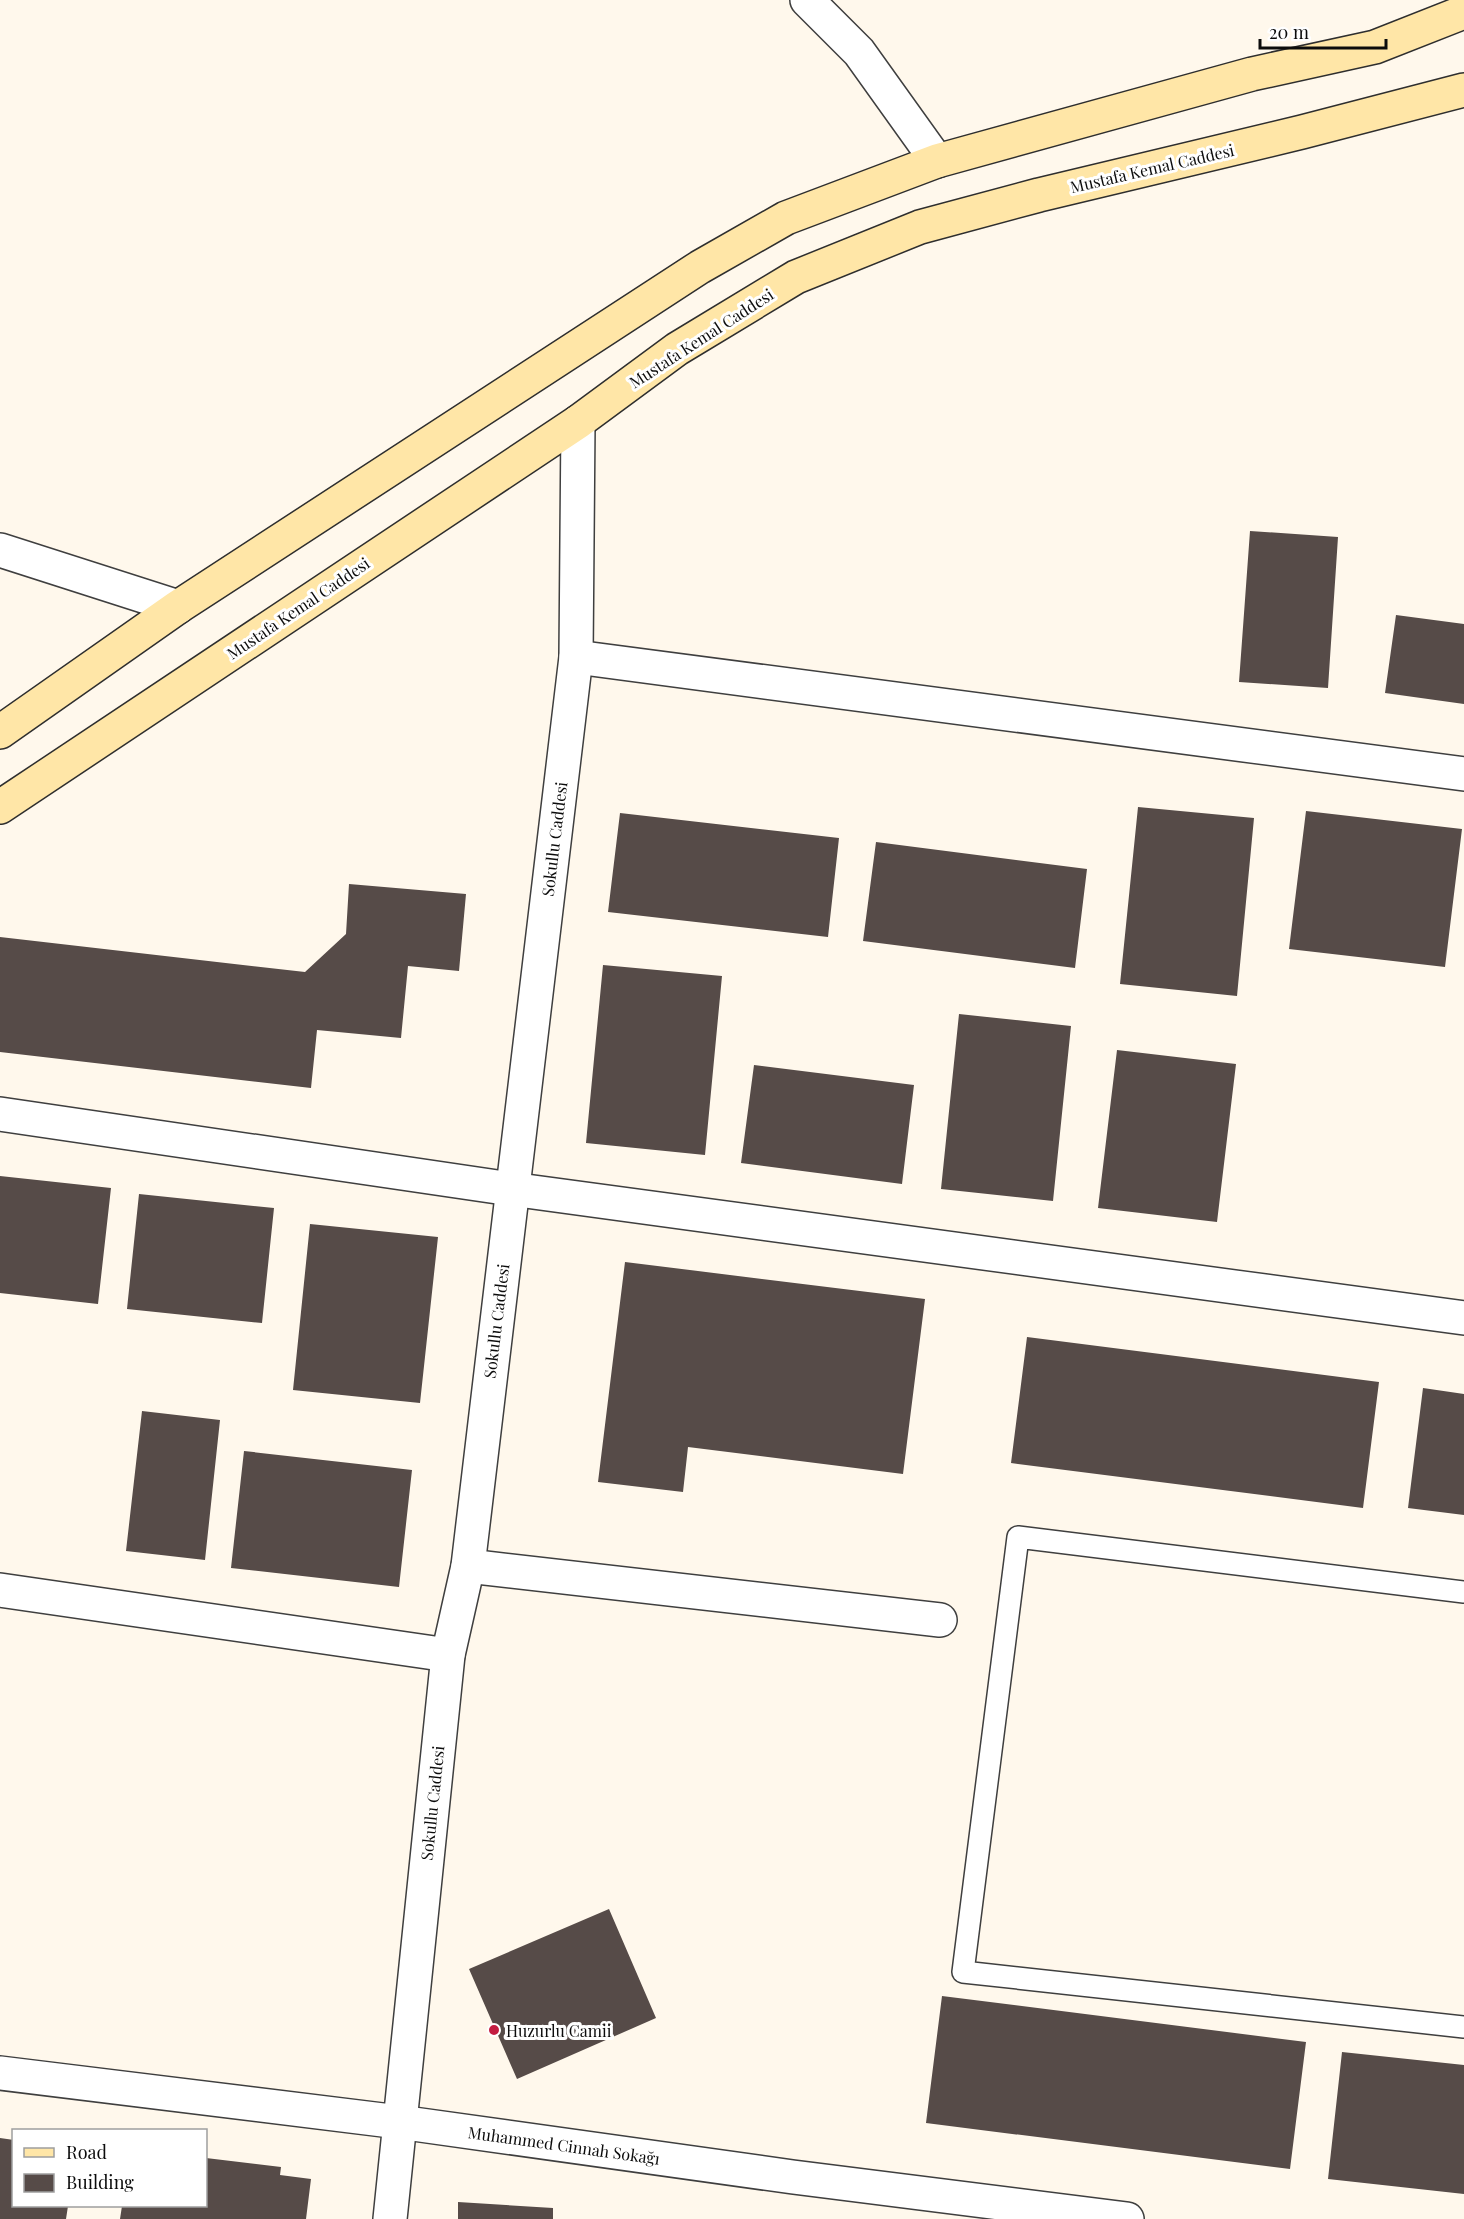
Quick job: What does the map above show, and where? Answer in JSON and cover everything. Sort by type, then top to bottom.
[{"type":"main road","points":[[0,732],[178,607],[700,267],[786,218],[937,161],[1251,74],[1375,47],[1464,12]]},
{"type":"main road","name":"Mustafa Kemal Caddesi","points":[[0,807],[578,422],[677,349],[796,277],[920,227],[1039,195],[1291,135],[1464,90]]},
{"type":"street","points":[[807,0],[859,52],[937,161]]},
{"type":"street","name":"Sokullu Caddesi","points":[[390,2219],[448,1655],[468,1566],[576,657],[578,422]]},
{"type":"street","points":[[0,550],[178,607]]},
{"type":"street","points":[[576,657],[1464,774]]},
{"type":"street","points":[[0,1114],[511,1189],[1464,1318]]},
{"type":"street","points":[[468,1566],[940,1620]]},
{"type":"street","points":[[0,1590],[448,1655]]},
{"type":"street","name":"Muhammed Cinnah Sokağı","points":[[0,2073],[399,2122],[782,2175],[1127,2219]]},
{"type":"lane","points":[[1464,1592],[1018,1537],[963,1972],[1464,2027]]},
{"type":"building","points":[[1250,531],[1338,537],[1328,688],[1239,682]]},
{"type":"building","points":[[1396,615],[1464,624],[1464,704],[1385,693]]},
{"type":"building","points":[[1138,807],[1254,818],[1237,996],[1120,984]]},
{"type":"building","points":[[1306,811],[1462,829],[1445,967],[1289,949]]},
{"type":"building","points":[[620,813],[839,838],[828,937],[608,912]]},
{"type":"building","points":[[876,842],[1087,869],[1075,968],[863,941]]},
{"type":"building","points":[[349,884],[466,894],[459,971],[408,966],[401,1038],[317,1030],[311,1088],[0,1052],[0,937],[305,972],[346,934]]},
{"type":"building","points":[[603,965],[722,976],[705,1155],[586,1143]]},
{"type":"building","points":[[959,1014],[1071,1026],[1053,1201],[941,1189]]},
{"type":"building","points":[[1117,1050],[1236,1064],[1217,1222],[1098,1208]]},
{"type":"building","points":[[754,1065],[914,1085],[902,1184],[741,1163]]},
{"type":"building","points":[[0,1176],[111,1188],[98,1304],[0,1293]]},
{"type":"building","points":[[139,1194],[274,1208],[262,1323],[127,1309]]},
{"type":"building","points":[[310,1224],[438,1237],[420,1403],[293,1390]]},
{"type":"building","points":[[625,1262],[925,1299],[903,1474],[688,1447],[683,1492],[598,1482]]},
{"type":"building","points":[[1027,1337],[1379,1382],[1363,1508],[1011,1463]]},
{"type":"building","points":[[1423,1388],[1464,1394],[1464,1515],[1408,1508]]},
{"type":"building","points":[[142,1411],[220,1420],[205,1560],[126,1551]]},
{"type":"building","points":[[244,1451],[412,1470],[399,1587],[231,1568]]},
{"type":"building","points":[[609,1909],[656,2018],[517,2079],[469,1969]]},
{"type":"building","points":[[942,1996],[1306,2042],[1290,2169],[926,2123]]},
{"type":"building","points":[[1342,2052],[1464,2065],[1464,2194],[1328,2179]]},
{"type":"building","points":[[0,2138],[12,2140],[12,2207],[68,2207],[66,2219],[0,2219]]},
{"type":"building","points":[[207,2158],[281,2167],[280,2175],[311,2179],[306,2219],[120,2219],[122,2207],[207,2207]]},
{"type":"building","points":[[458,2202],[553,2208],[553,2219],[458,2219]]},
{"type":"place","name":"Huzurlu Camii","points":[[494,2030]]}]
